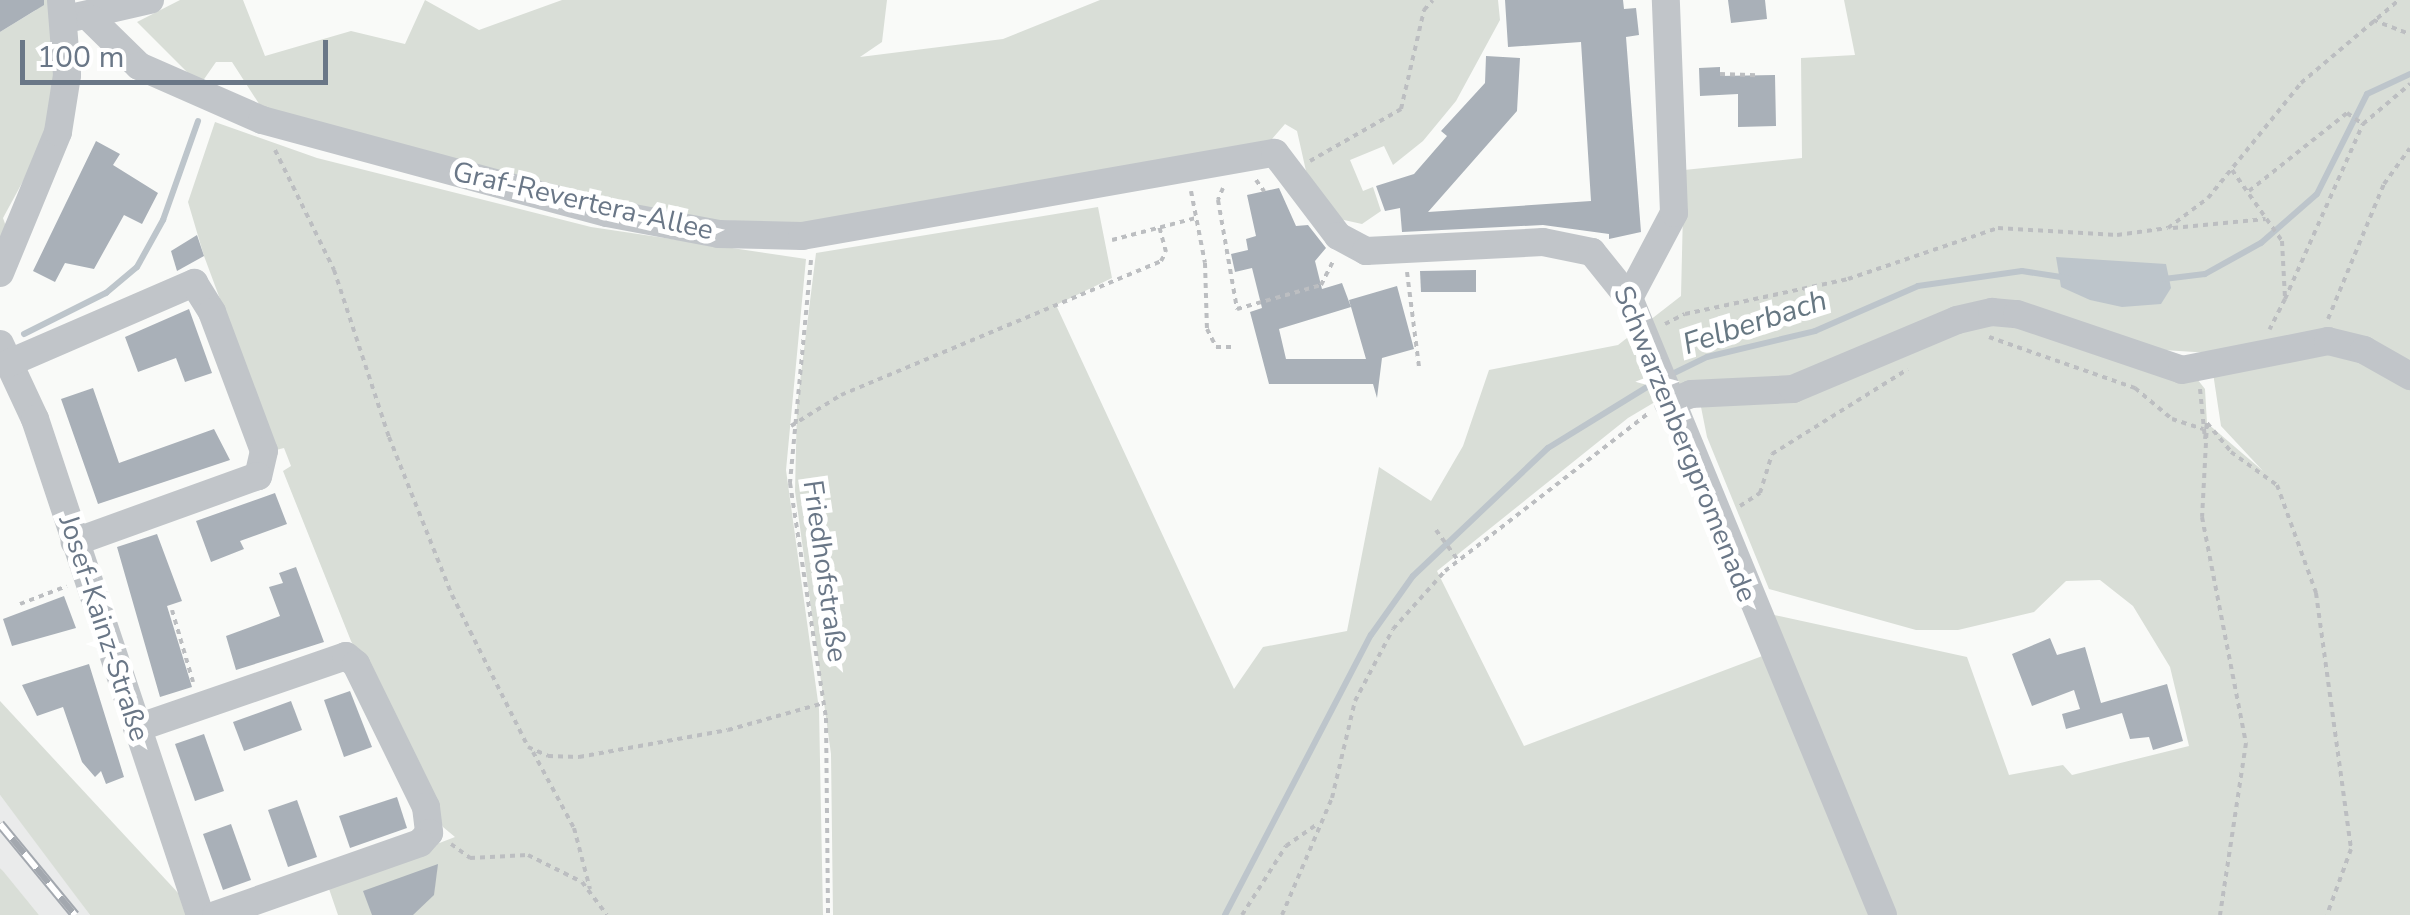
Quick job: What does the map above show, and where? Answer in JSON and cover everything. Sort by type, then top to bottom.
[{"type":"street","points":[[0,273],[58,132],[72,12],[150,0]]},
{"type":"street","points":[[1629,298],[1674,214],[1666,0]]},
{"type":"street","name":"Graf-Revertera-Allee","points":[[72,12],[138,66],[262,120],[607,212],[719,234],[808,235],[1275,153],[1290,166]]},
{"type":"street","points":[[1290,166],[1338,236],[1366,252]]},
{"type":"street","name":"Schwarzenbergpromenade","points":[[1366,252],[1573,245],[1615,273],[1629,298],[1882,915]]},
{"type":"street","points":[[4,354],[194,283],[212,312],[266,464],[258,476],[75,542]]},
{"type":"street","points":[[1662,386],[1692,394],[1793,389],[1957,320],[1992,312],[2033,319],[2138,360],[2194,370],[2319,342],[2354,346],[2410,376]]},
{"type":"street","name":"Josef-Kainz-Straße","points":[[4,354],[36,419],[86,580],[200,915]]},
{"type":"street","points":[[137,728],[332,658],[351,658],[426,807],[429,833],[410,848],[216,915]]},
{"type":"path","points":[[1290,166],[1375,128],[1401,109],[1424,10],[1433,0]]},
{"type":"path","points":[[2168,228],[2232,170],[2300,82],[2399,0]]},
{"type":"path","points":[[2374,20],[2410,34]]},
{"type":"path","points":[[1720,74],[1757,75]]},
{"type":"path","points":[[2256,356],[2364,124],[2410,84]]},
{"type":"path","points":[[2249,190],[2347,113],[2364,124]]},
{"type":"path","points":[[274,137],[334,270],[389,437],[452,594],[510,722],[534,752],[574,828],[590,890],[608,915]]},
{"type":"path","points":[[2319,342],[2384,184],[2410,148]]},
{"type":"path","points":[[1246,158],[1246,170],[1219,195],[1235,308],[1320,285],[1333,261],[1366,252]]},
{"type":"path","points":[[1187,168],[1196,218],[1206,329],[1216,346],[1231,346]]},
{"type":"path","points":[[2232,170],[2282,241],[2285,299]]},
{"type":"path","points":[[1112,240],[1196,218]]},
{"type":"path","points":[[1644,336],[1685,314],[1848,279],[1998,228],[2117,235],[2266,219]]},
{"type":"path","points":[[790,426],[841,395],[1161,260],[1166,252],[1159,225]]},
{"type":"path","name":"Friedhofstraße","points":[[808,235],[812,289],[790,426],[791,500],[824,703],[828,915]]},
{"type":"path","points":[[1402,252],[1417,320],[1419,367]]},
{"type":"path","points":[[1978,336],[2135,388],[2172,419],[2206,426],[2231,452],[2277,485],[2316,593],[2351,849],[2328,915]]},
{"type":"path","points":[[1736,509],[1760,494],[1772,454],[1910,367]]},
{"type":"path","points":[[2194,370],[2206,426],[2202,517],[2246,743],[2220,915]]},
{"type":"path","points":[[1282,915],[1320,822],[1372,664],[1420,596],[1662,386]]},
{"type":"path","points":[[1436,530],[1458,560]]},
{"type":"path","points":[[20,604],[86,580]]},
{"type":"path","points":[[172,610],[200,706]]},
{"type":"path","points":[[534,752],[579,756],[728,730],[824,703]]},
{"type":"path","points":[[1242,915],[1286,846],[1320,822]]},
{"type":"path","points":[[429,833],[470,858],[528,855],[590,890]]},
{"type":"shaded area","points":[[32,0],[54,0],[60,113],[3,218],[9,235],[0,242],[0,32],[36,10]]},
{"type":"shaded area","points":[[180,0],[243,0],[265,56],[351,31],[405,44],[425,0],[479,30],[562,0],[887,0],[882,42],[860,57],[1003,39],[1100,0],[1498,0],[1500,20],[1456,101],[1423,141],[1393,165],[1384,146],[1350,160],[1363,191],[1373,187],[1381,211],[1362,224],[1335,218],[1306,171],[1297,131],[1285,124],[1264,148],[818,224],[677,219],[263,110],[232,62],[216,62],[200,85],[137,22]]},
{"type":"shaded area","points":[[1844,0],[2410,0],[2410,915],[1894,915],[1765,613],[1967,657],[2009,775],[2063,765],[2072,775],[2189,746],[2170,667],[2133,606],[2100,580],[2066,581],[2034,612],[1958,630],[1916,630],[1769,589],[1707,437],[1697,387],[1670,393],[1628,418],[1437,571],[1524,746],[1765,655],[1876,915],[833,915],[831,754],[795,491],[797,406],[816,253],[1098,207],[1112,278],[1056,305],[1234,689],[1263,647],[1347,631],[1379,467],[1431,501],[1463,446],[1489,370],[1618,345],[1681,296],[1684,170],[1802,158],[1801,58],[1855,55]],"holes":[[[2148,349],[2210,353],[2221,426],[2263,471],[2207,423],[2205,389],[2186,365]]]},
{"type":"shaded area","points":[[215,122],[317,158],[591,227],[806,259],[786,470],[819,709],[823,915],[338,915],[328,886],[455,837],[443,827],[351,641],[283,471],[291,466],[284,448],[276,450],[204,256],[188,202]]},
{"type":"shaded area","points":[[2056,257],[2166,264],[2171,288],[2161,304],[2122,307],[2090,300],[2061,287]]},
{"type":"shaded area","points":[[0,701],[180,895],[187,915],[90,915],[0,795]]},
{"type":"shaded area","points":[[0,795],[90,915],[39,915],[0,868]]},
{"type":"shaded area","points":[[0,868],[3,871],[39,915],[0,915]]},
{"type":"building","points":[[0,0],[44,0],[44,5],[0,32]]},
{"type":"building","points":[[1505,0],[1623,0],[1624,9],[1636,8],[1639,35],[1626,37],[1641,232],[1609,239],[1609,234],[1543,225],[1402,232],[1400,208],[1385,211],[1376,186],[1414,174],[1447,136],[1441,131],[1485,83],[1486,56],[1520,58],[1517,111],[1428,212],[1591,201],[1581,42],[1508,47]]},
{"type":"building","points":[[1728,0],[1765,0],[1767,19],[1731,23]]},
{"type":"building","points":[[1720,67],[1720,76],[1775,75],[1776,126],[1738,127],[1738,94],[1700,96],[1699,68]]},
{"type":"building","points":[[96,141],[120,154],[113,165],[158,193],[142,224],[124,215],[94,269],[65,263],[55,282],[33,271]]},
{"type":"building","points":[[1279,188],[1296,226],[1308,225],[1326,248],[1315,261],[1322,289],[1342,283],[1351,307],[1279,329],[1286,359],[1366,359],[1349,300],[1397,286],[1414,349],[1382,358],[1377,398],[1373,384],[1269,384],[1250,312],[1262,308],[1252,268],[1235,272],[1231,254],[1248,250],[1246,239],[1256,236],[1247,195]]},
{"type":"building","points":[[197,235],[204,256],[177,271],[171,251]]},
{"type":"building","points":[[1476,270],[1476,292],[1421,292],[1420,271]]},
{"type":"building","points":[[189,309],[212,373],[185,382],[176,358],[138,372],[125,337]]},
{"type":"building","points":[[93,388],[119,463],[214,429],[230,460],[98,504],[61,399]]},
{"type":"building","points":[[275,493],[287,524],[240,541],[244,549],[211,562],[196,521]]},
{"type":"building","points":[[157,534],[182,601],[167,606],[192,687],[160,697],[117,547]]},
{"type":"building","points":[[296,567],[324,642],[236,670],[226,636],[280,616],[269,587],[283,583],[279,573]]},
{"type":"building","points":[[64,596],[76,628],[12,646],[3,619]]},
{"type":"building","points":[[2050,638],[2057,655],[2085,647],[2101,703],[2167,684],[2183,741],[2153,750],[2149,737],[2130,739],[2122,713],[2066,729],[2062,714],[2080,709],[2074,690],[2032,706],[2012,654]]},
{"type":"building","points":[[89,664],[124,777],[106,784],[101,771],[95,777],[82,762],[63,707],[37,716],[22,685]]},
{"type":"building","points":[[350,691],[372,747],[344,757],[324,700]]},
{"type":"building","points":[[291,701],[302,730],[244,751],[233,722]]},
{"type":"building","points":[[204,734],[224,791],[195,801],[175,744]]},
{"type":"building","points":[[397,797],[407,828],[350,848],[339,816]]},
{"type":"building","points":[[297,800],[317,857],[288,867],[268,810]]},
{"type":"building","points":[[231,824],[251,880],[223,890],[203,834]]},
{"type":"building","points":[[438,864],[434,895],[413,915],[372,915],[363,891]]},
{"type":"waterway","name":"Felberbach","points":[[2164,279],[2205,274],[2261,243],[2317,194],[2367,94],[2410,74]]},
{"type":"waterway","points":[[24,334],[106,293],[137,267],[163,220],[198,121]]},
{"type":"waterway","name":"Felberbach","points":[[1668,376],[1707,357],[1815,331],[1918,286],[2022,271],[2067,278]]},
{"type":"waterway","name":"Felberbach","points":[[1225,915],[1371,635],[1413,576],[1548,448],[1657,381]]},
{"type":"railway","points":[[0,824],[75,915]]}]
